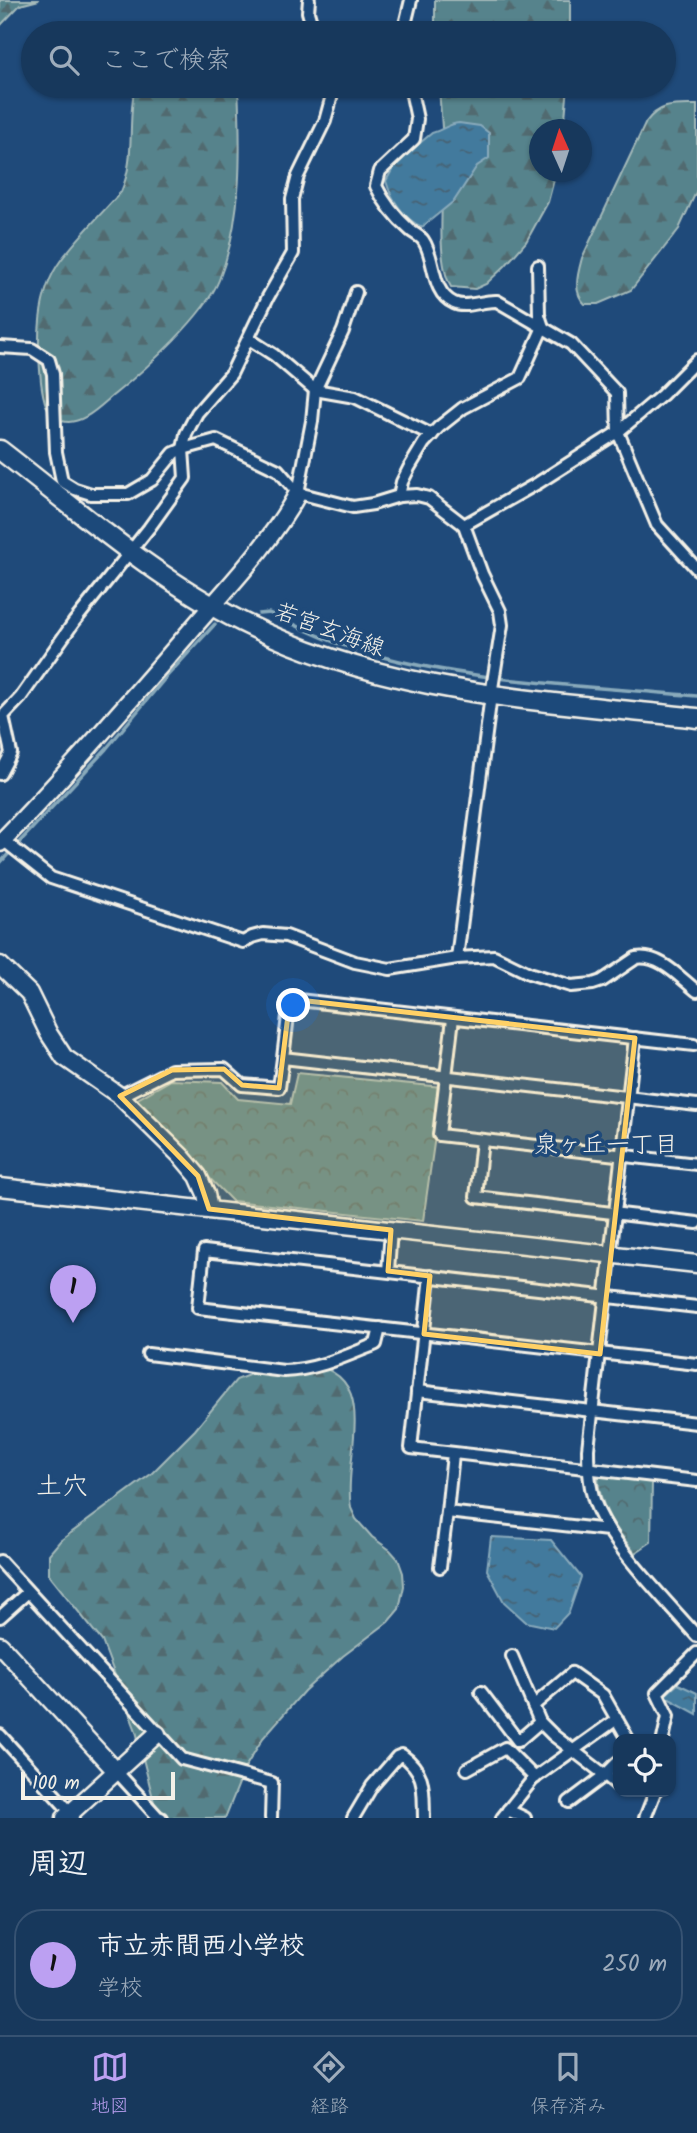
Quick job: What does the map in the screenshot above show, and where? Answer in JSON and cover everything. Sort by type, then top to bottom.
[{"type":"main road","name":"若宮玄海線","points":[[0,450],[130,551],[212,605],[279,639],[328,659],[420,684],[491,695],[697,718]]},
{"type":"street","points":[[309,0],[311,21]]},
{"type":"street","points":[[406,21],[411,0]]},
{"type":"street","points":[[0,774],[11,753],[4,716],[185,478],[183,449],[186,434],[197,413],[231,374],[268,297],[293,253],[292,199],[298,176],[325,121],[331,98]]},
{"type":"street","points":[[412,98],[416,119],[414,139],[380,171],[376,187],[385,205],[423,240],[444,296],[454,303],[464,305],[486,300],[497,301],[571,344],[617,393],[618,432],[657,525],[697,569]]},
{"type":"street","points":[[399,496],[409,468],[432,435],[463,408],[520,378],[542,327],[539,316],[538,267]]},
{"type":"street","points":[[356,292],[343,331],[315,390],[298,493],[282,522],[59,783],[1,841],[51,878],[243,943],[263,934],[286,936],[355,962],[390,969],[457,958],[494,956],[529,973],[571,986],[593,984],[636,958],[643,957],[656,959],[697,991]]},
{"type":"street","points":[[249,339],[274,355],[315,390],[355,397],[432,435]]},
{"type":"street","points":[[0,347],[32,349],[49,360],[53,374],[55,452],[62,481],[75,489],[91,494],[128,494],[152,480],[174,453],[216,440],[278,470],[298,493],[353,507],[399,496],[417,495],[429,498],[464,525],[482,574],[500,611],[502,625],[457,958]]},
{"type":"street","points":[[464,525],[538,483],[618,432],[662,395],[697,360]]},
{"type":"street","points":[[0,965],[29,993],[49,1034],[64,1057],[120,1096],[198,1176],[209,1209]]},
{"type":"street","points":[[120,1096],[172,1070],[225,1069],[242,1085],[279,1088],[290,999],[694,1045]]},
{"type":"street","points":[[453,1018],[439,1135],[697,1164]]},
{"type":"street","points":[[635,1038],[588,1449],[588,1469],[595,1502],[608,1530],[697,1636]]},
{"type":"street","points":[[283,1058],[697,1105]]},
{"type":"street","points":[[482,1140],[476,1197],[697,1223]]},
{"type":"street","points":[[0,1187],[697,1264]]},
{"type":"street","points":[[388,1271],[391,1230]]},
{"type":"street","points":[[697,1307],[204,1251],[198,1308],[697,1364]]},
{"type":"street","points":[[430,1276],[411,1448],[697,1481]]},
{"type":"street","points":[[148,1354],[284,1371],[302,1370],[323,1365],[376,1344],[380,1328]]},
{"type":"street","points":[[417,1391],[697,1423]]},
{"type":"street","points":[[440,1567],[453,1454]]},
{"type":"street","points":[[447,1512],[608,1530]]},
{"type":"street","points":[[0,1561],[182,1759],[272,1783],[271,1818]]},
{"type":"street","points":[[0,1617],[28,1592]]},
{"type":"street","points":[[0,1645],[161,1818]]},
{"type":"street","points":[[663,1734],[668,1717],[657,1693],[697,1653]]},
{"type":"street","points":[[512,1656],[540,1722],[552,1735],[613,1782]]},
{"type":"street","points":[[533,1706],[572,1673],[603,1695],[625,1734]]},
{"type":"street","points":[[481,1692],[518,1741],[540,1722]]},
{"type":"street","points":[[525,1818],[505,1814],[535,1778],[617,1719]]},
{"type":"street","points":[[0,1735],[71,1816],[157,1734]]},
{"type":"street","points":[[467,1769],[505,1748],[535,1778]]},
{"type":"street","points":[[353,1818],[372,1786],[397,1757],[402,1755],[413,1763],[422,1778],[424,1818]]},
{"type":"street","points":[[569,1802],[613,1767]]},
{"type":"street","points":[[645,1818],[652,1797]]},
{"type":"highlighted area","points":[[290,999],[635,1038],[600,1354],[424,1334],[430,1276],[388,1271],[391,1230],[209,1209],[198,1176],[120,1096],[172,1070],[224,1069],[242,1085],[279,1088]]},
{"type":"green space","points":[[0,0],[39,0],[20,5],[0,26]]},
{"type":"green space","points":[[435,0],[570,0],[570,21],[435,21]]},
{"type":"green space","points":[[238,98],[239,184],[233,233],[227,257],[212,294],[174,341],[84,418],[62,421],[49,411],[42,388],[39,335],[43,303],[53,273],[61,260],[121,192],[130,153],[133,99]]},
{"type":"green space","points":[[440,98],[567,98],[565,119],[529,119],[529,182],[553,182],[548,202],[526,242],[486,284],[475,289],[451,287],[446,274],[441,222],[443,166]]},
{"type":"green space","points":[[697,105],[697,190],[679,229],[631,290],[598,304],[585,304],[577,288],[582,258],[646,122],[662,108]]},
{"type":"green space","points":[[297,1073],[442,1087],[423,1221],[232,1201],[134,1101],[171,1080],[222,1082],[238,1099],[290,1104]]},
{"type":"green space","points":[[299,1363],[326,1369],[343,1380],[352,1397],[355,1417],[351,1508],[356,1519],[372,1537],[398,1559],[404,1586],[399,1609],[388,1622],[343,1656],[304,1691],[263,1738],[246,1766],[225,1818],[158,1818],[136,1731],[102,1641],[49,1575],[49,1554],[60,1541],[151,1474],[195,1430],[236,1380],[274,1365]]},
{"type":"green space","points":[[598,1476],[652,1482],[651,1542],[635,1553],[615,1527],[605,1508]]},
{"type":"water","points":[[459,123],[480,126],[489,133],[489,158],[477,166],[454,201],[422,227],[400,208],[386,181],[396,163],[432,133]]},
{"type":"water","points":[[491,1537],[551,1540],[581,1577],[569,1612],[554,1628],[526,1622],[504,1602],[487,1570]]},
{"type":"water","points":[[678,1684],[697,1693],[697,1714],[664,1696]]},
{"type":"waterway","points":[[259,614],[269,613],[337,643],[423,666],[515,680],[697,696]]},
{"type":"waterway","points":[[0,863],[106,749],[215,624]]},
{"type":"place","name":"市立赤間西小学校","points":[[73,1323]]},
{"type":"district","name":"泉ヶ丘一丁目","points":[[606,1144]]},
{"type":"district","name":"土穴","points":[[62,1485]]}]
